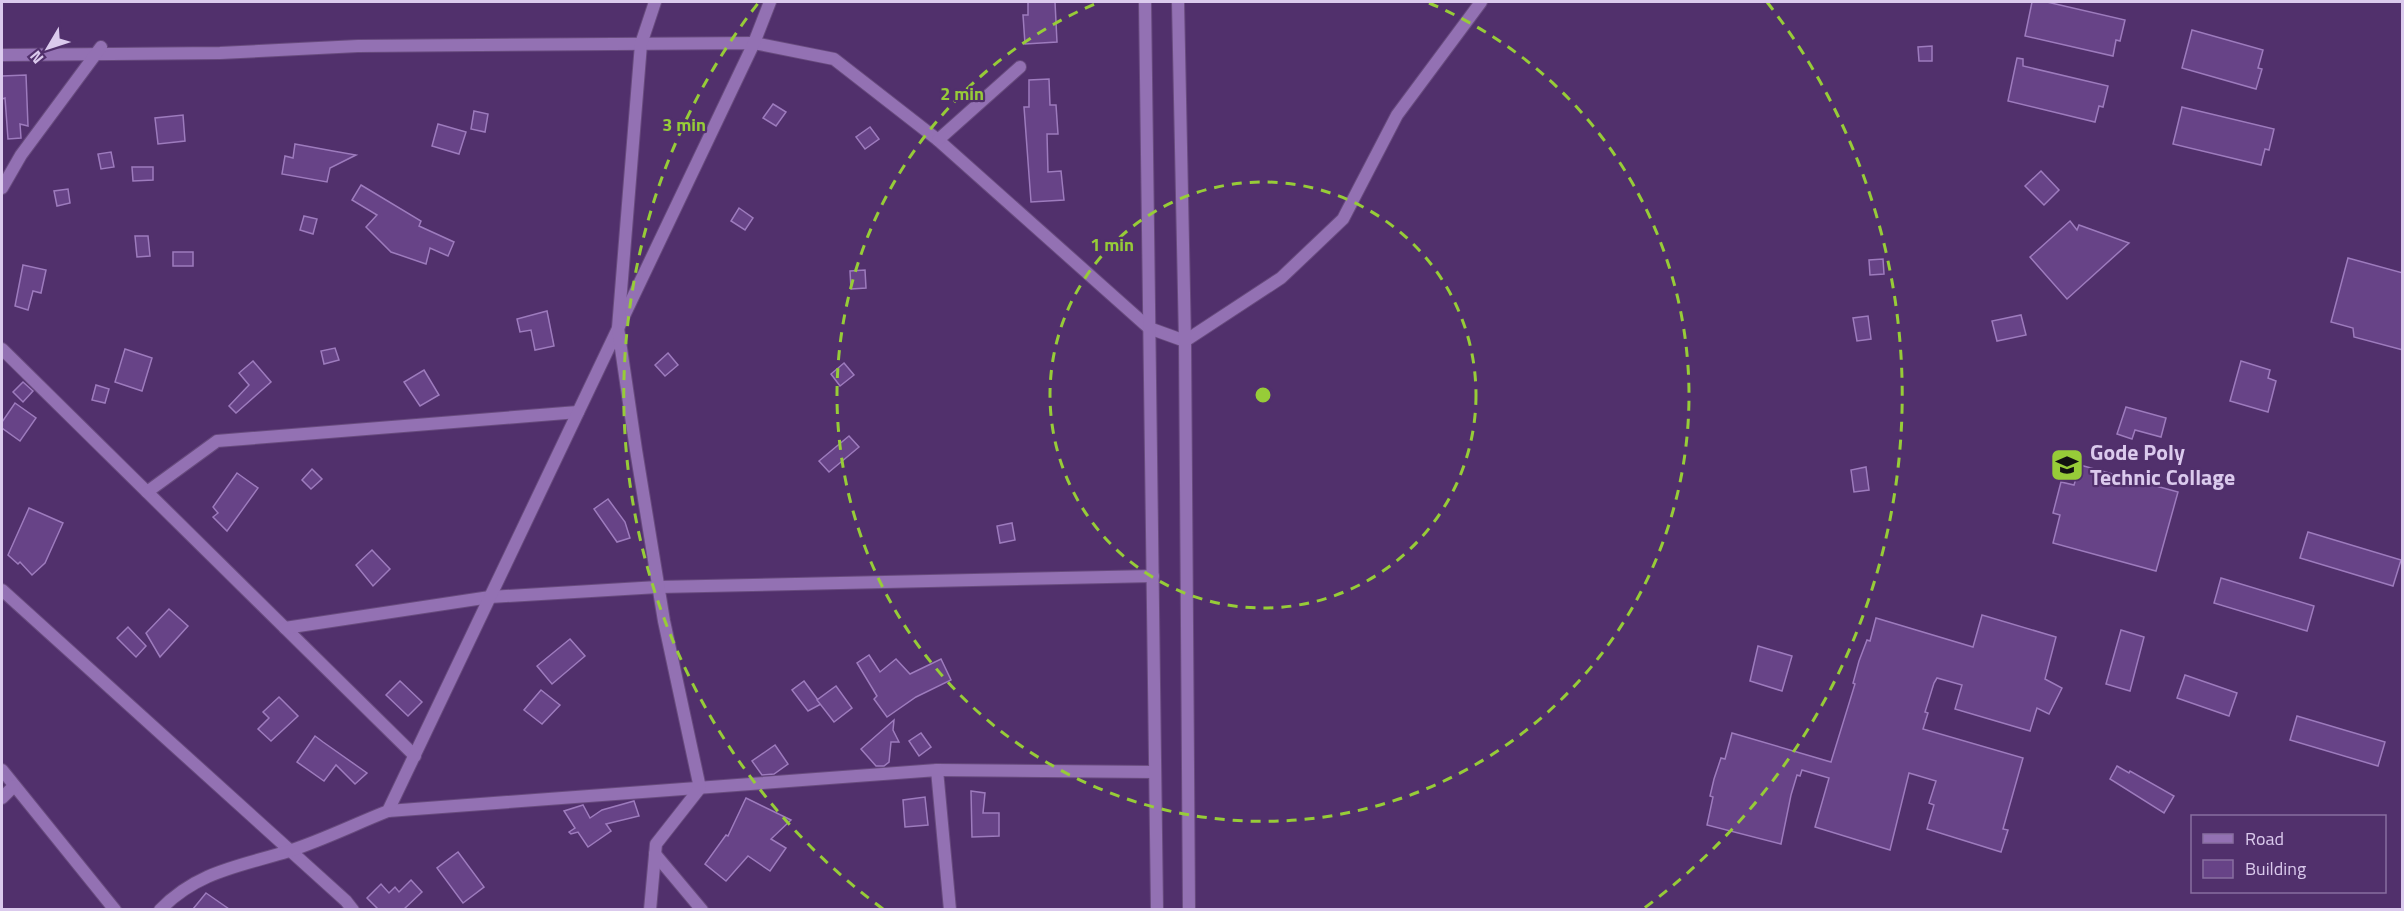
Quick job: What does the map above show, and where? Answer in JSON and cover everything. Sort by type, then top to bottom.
[{"type":"street","points":[[651,909],[656,844],[700,788],[658,586],[618,328],[641,44],[655,2]]},
{"type":"street","points":[[388,811],[754,43],[770,2]]},
{"type":"street","points":[[1145,2],[1157,909]]},
{"type":"street","points":[[1178,2],[1185,341],[1189,909]]},
{"type":"street","points":[[1185,341],[1281,278],[1343,219],[1397,116],[1481,2]]},
{"type":"street","points":[[2,55],[98,51],[220,53],[358,46],[754,43],[834,59],[938,140],[1149,328],[1185,341]]},
{"type":"street","points":[[2,188],[21,155],[98,51]]},
{"type":"street","points":[[938,140],[1020,67]]},
{"type":"street","points":[[2,349],[415,756]]},
{"type":"street","points":[[147,492],[217,441],[578,412]]},
{"type":"street","points":[[285,628],[490,597],[658,586],[1153,576]]},
{"type":"street","points":[[2,590],[353,909]]},
{"type":"street","points":[[2,770],[115,909]]},
{"type":"street","points":[[160,909],[175,893],[226,868],[290,850],[388,811],[937,770],[1155,772]]},
{"type":"street","points":[[937,770],[950,909]]},
{"type":"street","points":[[2,798],[14,786]]},
{"type":"street","points":[[656,854],[702,909]]},
{"type":"building","points":[[1028,2],[1055,2],[1057,42],[1025,44],[1023,15],[1028,15]]},
{"type":"building","points":[[2032,2],[2047,2],[2125,20],[2120,41],[2116,40],[2113,56],[2025,36]]},
{"type":"building","points":[[2192,30],[2263,50],[2258,68],[2262,69],[2256,89],[2182,68]]},
{"type":"building","points":[[1932,46],[1932,61],[1919,61],[1918,47]]},
{"type":"building","points":[[2017,58],[2023,59],[2023,66],[2108,86],[2103,107],[2099,106],[2095,122],[2008,101]]},
{"type":"building","points":[[26,75],[28,126],[20,124],[21,138],[8,139],[5,98],[2,99],[2,76]]},
{"type":"building","points":[[1049,79],[1050,105],[1056,105],[1058,134],[1047,134],[1048,172],[1061,171],[1064,200],[1031,202],[1024,107],[1029,107],[1029,80]]},
{"type":"building","points":[[773,104],[786,112],[776,126],[763,118]]},
{"type":"building","points":[[2182,107],[2274,129],[2269,150],[2265,149],[2261,165],[2173,144]]},
{"type":"building","points":[[474,111],[488,114],[485,132],[471,129]]},
{"type":"building","points":[[183,115],[185,141],[158,144],[155,118]]},
{"type":"building","points":[[438,124],[466,132],[459,154],[432,146]]},
{"type":"building","points":[[870,127],[879,139],[865,149],[856,137]]},
{"type":"building","points":[[295,144],[356,155],[330,168],[327,182],[282,174],[285,156],[293,158]]},
{"type":"building","points":[[111,152],[114,167],[101,169],[98,154]]},
{"type":"building","points":[[132,167],[153,167],[153,180],[133,181]]},
{"type":"building","points":[[2041,171],[2059,190],[2044,205],[2025,186]]},
{"type":"building","points":[[361,185],[421,221],[419,226],[454,242],[448,256],[430,248],[426,264],[391,252],[366,227],[377,215],[352,200]]},
{"type":"building","points":[[68,189],[70,203],[57,206],[54,191]]},
{"type":"building","points":[[739,208],[753,218],[745,230],[731,221]]},
{"type":"building","points":[[304,216],[317,219],[313,234],[300,230]]},
{"type":"building","points":[[2070,221],[2077,230],[2079,225],[2129,243],[2067,299],[2030,257]]},
{"type":"building","points":[[135,236],[148,236],[150,256],[137,257]]},
{"type":"building","points":[[173,252],[193,252],[193,266],[173,266]]},
{"type":"building","points":[[2348,258],[2403,273],[2403,350],[2354,337],[2353,328],[2331,322]]},
{"type":"building","points":[[1883,259],[1884,274],[1870,275],[1869,260]]},
{"type":"building","points":[[23,265],[46,270],[41,293],[33,291],[28,310],[15,306]]},
{"type":"building","points":[[865,270],[866,288],[851,289],[850,271]]},
{"type":"building","points":[[547,311],[554,346],[535,350],[531,330],[520,332],[517,319]]},
{"type":"building","points":[[2021,315],[2026,335],[1997,341],[1992,321]]},
{"type":"building","points":[[1868,316],[1871,339],[1857,341],[1853,318]]},
{"type":"building","points":[[335,348],[339,360],[324,364],[321,351]]},
{"type":"building","points":[[125,349],[152,358],[142,391],[115,382]]},
{"type":"building","points":[[668,353],[678,365],[665,376],[655,365]]},
{"type":"building","points":[[253,361],[271,382],[236,413],[229,406],[249,385],[239,373]]},
{"type":"building","points":[[2241,361],[2270,370],[2268,378],[2276,381],[2268,412],[2230,401]]},
{"type":"building","points":[[844,363],[854,375],[840,386],[831,374]]},
{"type":"building","points":[[424,370],[439,395],[420,406],[404,382]]},
{"type":"building","points":[[23,382],[33,391],[23,402],[13,392]]},
{"type":"building","points":[[96,385],[109,389],[105,403],[92,400]]},
{"type":"building","points":[[15,403],[36,418],[20,441],[2,428],[2,422]]},
{"type":"building","points":[[2126,407],[2166,418],[2161,437],[2135,430],[2132,439],[2117,434]]},
{"type":"building","points":[[849,436],[859,447],[829,472],[819,461]]},
{"type":"building","points":[[2080,465],[2178,492],[2156,571],[2053,543],[2060,515],[2053,513],[2061,482],[2074,485]]},
{"type":"building","points":[[1866,467],[1869,490],[1854,492],[1851,470]]},
{"type":"building","points":[[312,469],[322,479],[311,489],[302,480]]},
{"type":"building","points":[[237,473],[258,488],[227,531],[213,517],[218,513],[213,507]]},
{"type":"building","points":[[608,499],[625,522],[630,538],[617,542],[594,509]]},
{"type":"building","points":[[29,508],[63,523],[45,563],[32,575],[20,562],[18,564],[8,555]]},
{"type":"building","points":[[1012,523],[1015,540],[1000,543],[997,526]]},
{"type":"building","points":[[2308,532],[2401,560],[2393,586],[2300,558]]},
{"type":"building","points":[[372,550],[390,569],[373,586],[356,565]]},
{"type":"building","points":[[2221,578],[2314,606],[2307,631],[2214,603]]},
{"type":"building","points":[[169,609],[188,626],[160,657],[146,633]]},
{"type":"building","points":[[1982,615],[2056,637],[2045,679],[2062,688],[2049,714],[2037,708],[2030,731],[1955,709],[1962,685],[1937,678],[1934,683],[1925,712],[1928,713],[1923,729],[2023,758],[2003,829],[2008,830],[2001,852],[1927,829],[1934,805],[1929,803],[1936,781],[1909,773],[1890,850],[1815,827],[1829,778],[1802,770],[1800,776],[1797,775],[1791,795],[1781,844],[1707,825],[1714,779],[1721,758],[1725,759],[1732,733],[1831,762],[1855,684],[1853,683],[1859,661],[1867,640],[1870,641],[1876,618],[1973,647]]},
{"type":"building","points":[[128,627],[146,646],[136,657],[117,638]]},
{"type":"building","points":[[2121,630],[2144,637],[2130,691],[2106,684]]},
{"type":"building","points":[[570,639],[585,656],[552,684],[537,666]]},
{"type":"building","points":[[1758,646],[1792,656],[1782,691],[1750,681]]},
{"type":"building","points":[[869,655],[880,672],[896,659],[910,674],[941,659],[951,680],[916,697],[887,717],[874,699],[877,696],[857,663]]},
{"type":"building","points":[[2185,675],[2237,693],[2229,716],[2177,698]]},
{"type":"building","points":[[400,681],[422,702],[408,716],[386,695]]},
{"type":"building","points":[[804,681],[821,704],[808,711],[792,690]]},
{"type":"building","points":[[836,686],[852,708],[834,722],[817,700]]},
{"type":"building","points":[[541,690],[560,705],[542,724],[524,710]]},
{"type":"building","points":[[279,697],[298,716],[271,741],[258,729],[269,718],[263,712]]},
{"type":"building","points":[[2297,716],[2385,742],[2378,766],[2290,740]]},
{"type":"building","points":[[894,720],[893,730],[899,742],[891,742],[889,762],[884,766],[876,766],[861,749]]},
{"type":"building","points":[[921,733],[931,747],[919,756],[909,741]]},
{"type":"building","points":[[315,736],[367,773],[355,784],[336,765],[324,781],[297,762]]},
{"type":"building","points":[[775,745],[788,764],[774,774],[762,775],[752,761]]},
{"type":"building","points":[[2117,766],[2174,796],[2164,813],[2110,779]]},
{"type":"building","points":[[971,791],[985,793],[983,813],[999,813],[999,836],[972,837]]},
{"type":"building","points":[[925,797],[928,825],[905,827],[903,800]]},
{"type":"building","points":[[746,798],[791,820],[771,839],[786,848],[770,871],[748,856],[726,881],[705,864],[726,835],[728,836]]},
{"type":"building","points":[[634,801],[639,816],[606,824],[611,831],[588,847],[578,832],[571,834],[569,832],[575,828],[564,811],[583,805],[590,818],[602,810]]},
{"type":"building","points":[[458,852],[484,887],[463,903],[437,868]]},
{"type":"building","points":[[411,880],[422,892],[404,909],[378,909],[367,898],[381,884],[389,893],[395,887],[399,892]]},
{"type":"building","points":[[206,893],[229,909],[193,909]]},
{"type":"place","name":"Gode Poly Technic Collage","points":[[2067,465]]}]
